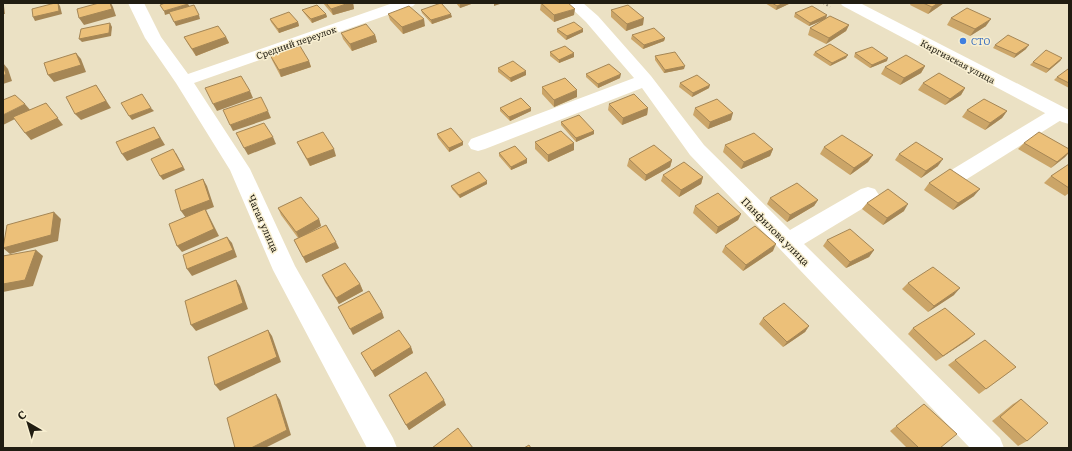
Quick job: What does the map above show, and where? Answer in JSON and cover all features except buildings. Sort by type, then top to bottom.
[{"type":"street","name":"Чагая улица","points":[[136,3],[153,38],[184,81],[240,169],[285,270],[383,448]]},
{"type":"street","name":"Панфилова улица","points":[[574,3],[592,20],[645,80],[697,150],[990,448]]},
{"type":"street","name":"Киргизская улица","points":[[848,3],[1064,116]]},
{"type":"street","name":"Средний переулок","points":[[184,81],[402,4]]},
{"type":"street","points":[[478,144],[645,80]]},
{"type":"street","points":[[960,174],[1064,116]]},
{"type":"street","points":[[788,242],[868,195]]},
{"type":"place","name":"СТО","points":[[963,41]]}]
